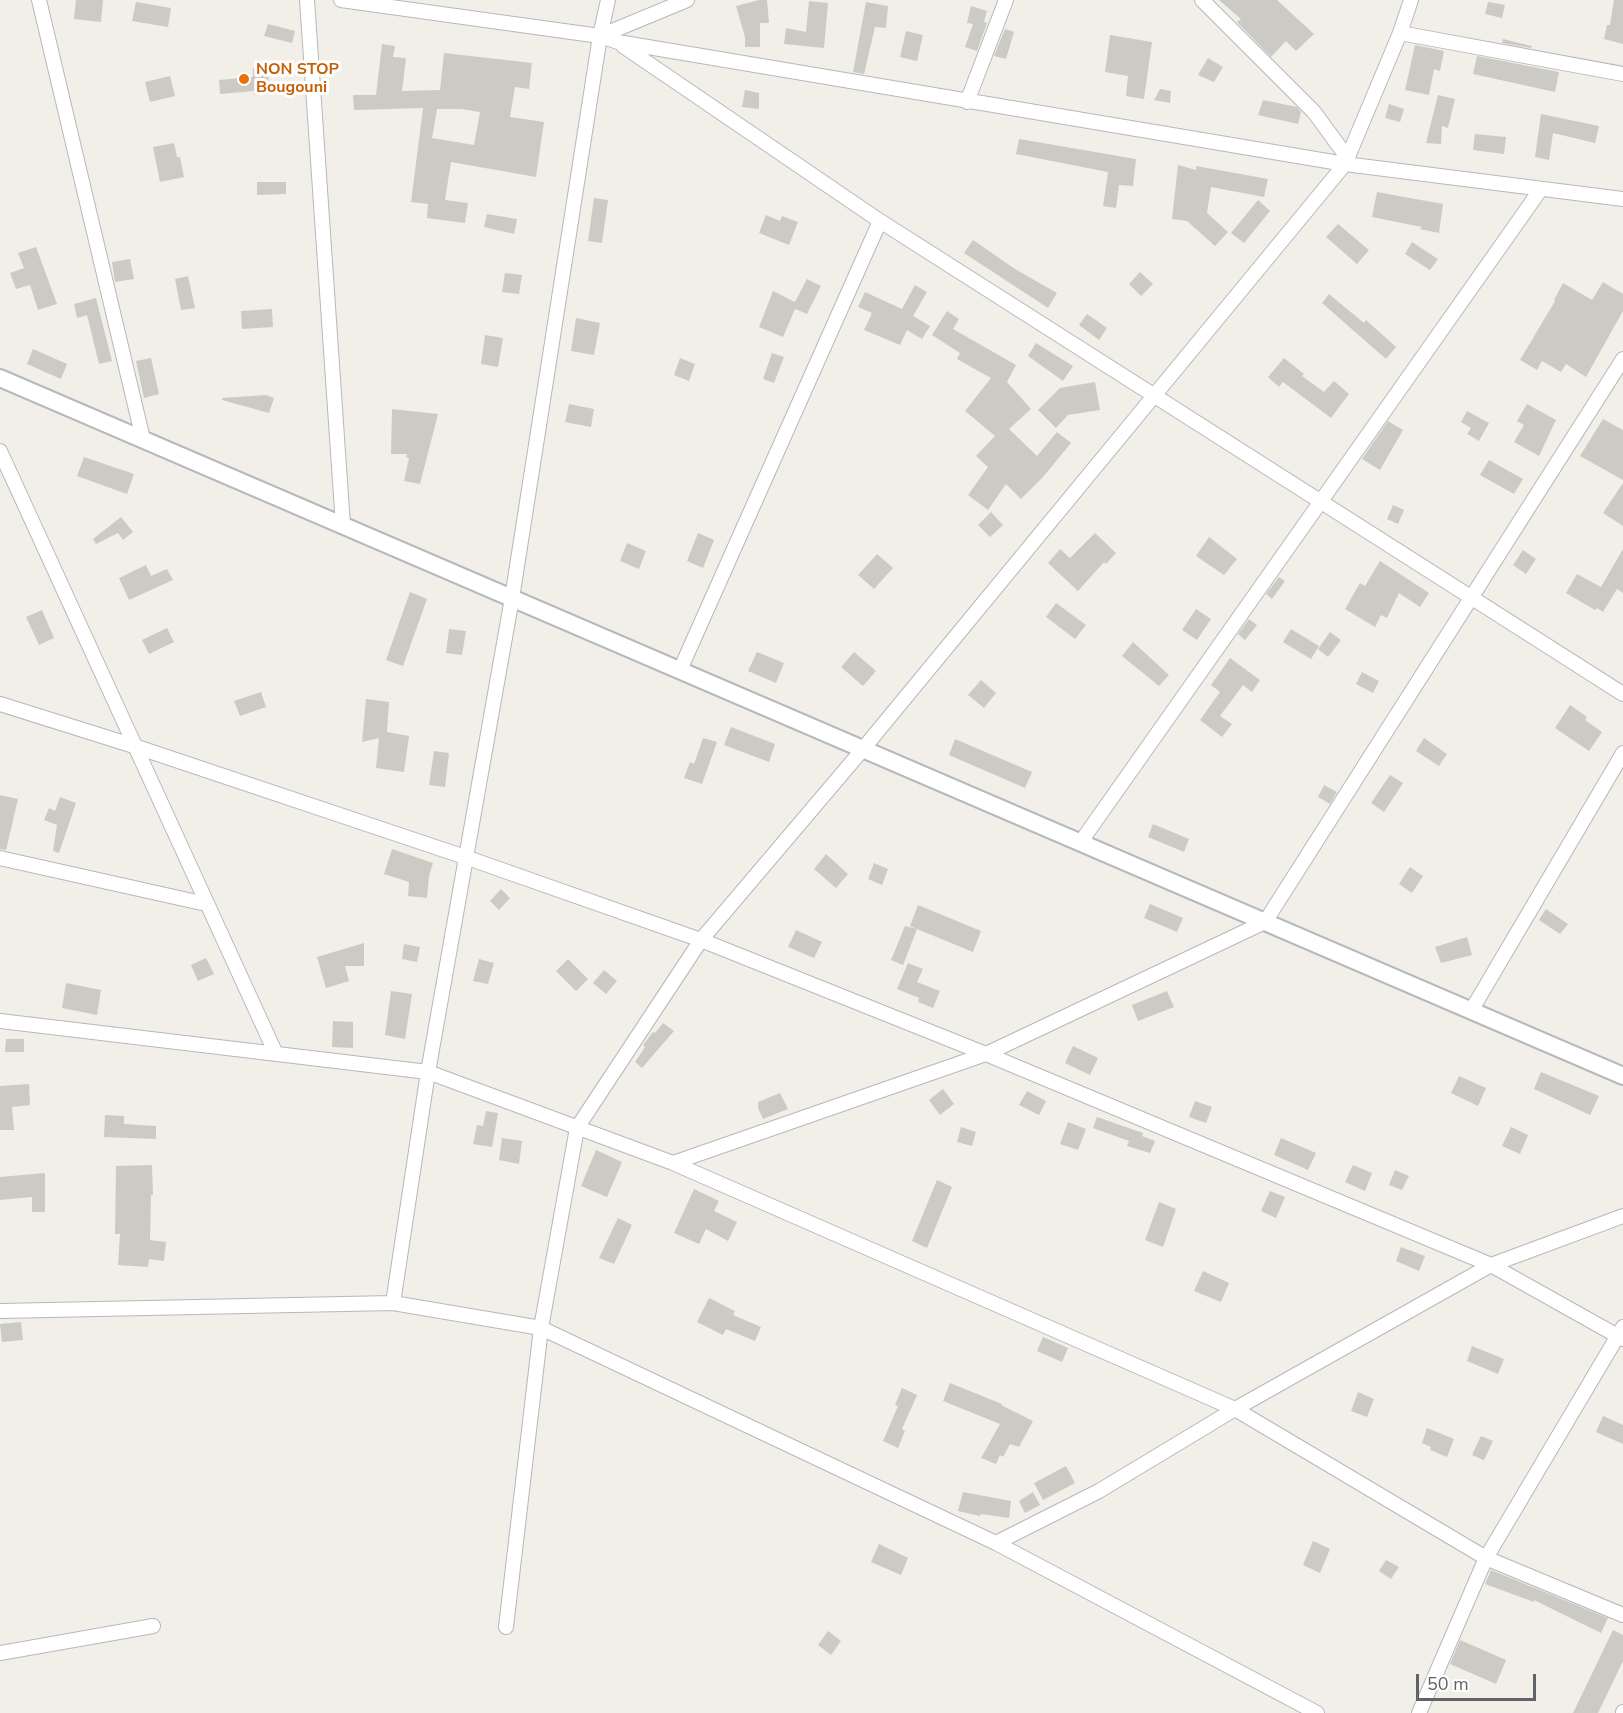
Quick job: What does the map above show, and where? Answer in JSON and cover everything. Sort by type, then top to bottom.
[{"type":"street","points":[[39,0],[143,439]]},
{"type":"street","points":[[307,0],[343,525]]},
{"type":"street","points":[[341,0],[600,36],[618,42],[967,102],[1346,161],[1623,199]]},
{"type":"street","points":[[393,1303],[428,1072],[512,598],[600,36],[608,0]]},
{"type":"street","points":[[600,36],[687,0]]},
{"type":"street","points":[[967,102],[1006,0]]},
{"type":"street","points":[[1202,0],[1314,112],[1346,161]]},
{"type":"street","points":[[506,1626],[542,1328],[577,1128],[701,940],[863,749],[1346,161],[1400,33],[1411,0]]},
{"type":"street","points":[[1400,33],[1623,74]]},
{"type":"street","points":[[618,42],[880,221],[1623,694]]},
{"type":"street","points":[[1080,843],[1540,189]]},
{"type":"street","points":[[680,670],[880,221]]},
{"type":"street","points":[[673,1163],[986,1054],[1265,922],[1623,359]]},
{"type":"street","points":[[0,378],[1623,1076]]},
{"type":"street","points":[[0,451],[276,1054]]},
{"type":"street","points":[[0,704],[134,746],[465,857],[701,940],[986,1054],[1491,1265],[1621,1334],[1486,1558],[1419,1713]]},
{"type":"street","points":[[1471,1011],[1623,753]]},
{"type":"street","points":[[0,858],[206,904]]},
{"type":"street","points":[[0,1022],[428,1072],[673,1163],[1235,1409],[1486,1558],[1623,1615]]},
{"type":"street","points":[[996,1543],[1100,1491],[1235,1409],[1491,1265],[1623,1216]]},
{"type":"street","points":[[0,1311],[393,1303],[542,1328],[996,1543],[1317,1713]]},
{"type":"street","points":[[0,1653],[153,1626]]},
{"type":"building","points":[[76,0],[103,0],[101,22],[74,19]]},
{"type":"building","points":[[767,0],[769,23],[760,23],[760,47],[745,47],[745,37],[736,6]]},
{"type":"building","points":[[1219,0],[1277,0],[1314,34],[1296,51],[1286,41],[1271,57],[1237,22],[1241,19]]},
{"type":"building","points":[[1614,0],[1623,0],[1623,44],[1604,39],[1607,25],[1610,25]]},
{"type":"building","points":[[809,1],[828,3],[824,48],[784,44],[786,28],[806,32]]},
{"type":"building","points":[[136,2],[171,8],[168,27],[132,21]]},
{"type":"building","points":[[866,2],[888,6],[886,28],[875,27],[864,74],[853,72]]},
{"type":"building","points":[[1488,2],[1505,5],[1502,18],[1485,14]]},
{"type":"building","points":[[971,6],[987,11],[984,22],[987,23],[977,51],[965,47],[973,24],[967,23]]},
{"type":"building","points":[[268,24],[295,31],[292,43],[264,36]]},
{"type":"building","points":[[1005,29],[1014,32],[1006,59],[994,56]]},
{"type":"building","points":[[906,31],[923,35],[917,61],[900,57]]},
{"type":"building","points":[[1110,35],[1152,42],[1144,99],[1126,96],[1128,76],[1105,72]]},
{"type":"building","points":[[1503,39],[1532,46],[1531,48],[1502,43]]},
{"type":"building","points":[[382,44],[395,46],[393,57],[406,58],[402,91],[440,90],[444,53],[532,63],[529,89],[515,87],[510,117],[544,122],[536,177],[451,162],[445,200],[468,203],[465,223],[427,218],[428,204],[411,202],[423,108],[354,110],[353,95],[376,95]],"holes":[[[437,109],[480,112],[474,145],[432,138]]]},
{"type":"building","points":[[1415,45],[1444,51],[1440,71],[1434,69],[1429,95],[1405,90]]},
{"type":"building","points":[[1477,56],[1559,72],[1555,92],[1473,74]]},
{"type":"building","points":[[1208,58],[1223,67],[1214,82],[1198,75]]},
{"type":"building","points":[[253,68],[268,68],[269,94],[254,95],[254,91],[220,94],[219,80],[253,77]]},
{"type":"building","points":[[170,76],[175,96],[150,102],[145,82]]},
{"type":"building","points":[[1160,89],[1171,91],[1170,103],[1154,100]]},
{"type":"building","points":[[745,90],[759,93],[759,109],[742,107]]},
{"type":"building","points":[[1438,95],[1455,99],[1448,128],[1442,126],[1441,144],[1426,143]]},
{"type":"building","points":[[1263,100],[1297,107],[1301,112],[1298,124],[1258,115]]},
{"type":"building","points":[[1389,104],[1404,109],[1400,122],[1385,118]]},
{"type":"building","points":[[1541,114],[1599,126],[1595,143],[1553,133],[1549,160],[1535,157]]},
{"type":"building","points":[[1475,134],[1506,137],[1504,154],[1473,150]]},
{"type":"building","points":[[1019,139],[1136,159],[1133,186],[1119,185],[1116,208],[1103,206],[1108,172],[1016,154]]},
{"type":"building","points":[[174,143],[177,157],[180,157],[184,177],[160,182],[153,147]]},
{"type":"building","points":[[1178,165],[1196,170],[1196,166],[1268,179],[1264,197],[1211,187],[1207,213],[1228,232],[1215,246],[1187,221],[1172,219]]},
{"type":"building","points":[[257,182],[286,182],[286,194],[257,195]]},
{"type":"building","points":[[1377,192],[1443,204],[1439,233],[1420,229],[1422,227],[1372,217]]},
{"type":"building","points":[[594,198],[608,200],[602,243],[588,241]]},
{"type":"building","points":[[1258,200],[1270,211],[1244,243],[1231,233]]},
{"type":"building","points":[[487,214],[517,219],[514,234],[484,227]]},
{"type":"building","points":[[766,215],[780,221],[782,216],[798,222],[789,245],[759,233]]},
{"type":"building","points":[[1338,224],[1369,250],[1357,264],[1326,237]]},
{"type":"building","points":[[973,240],[1015,269],[1057,293],[1048,308],[964,253]]},
{"type":"building","points":[[1412,242],[1438,259],[1430,270],[1405,254]]},
{"type":"building","points":[[36,247],[57,304],[38,310],[30,285],[16,289],[10,273],[24,268],[18,253]]},
{"type":"building","points":[[130,259],[134,279],[115,282],[112,262]]},
{"type":"building","points":[[1140,272],[1153,284],[1141,296],[1129,284]]},
{"type":"building","points":[[505,273],[522,275],[519,294],[502,292]]},
{"type":"building","points":[[188,276],[195,308],[181,310],[175,279]]},
{"type":"building","points":[[807,279],[821,286],[807,314],[795,309],[783,337],[759,327],[773,291],[795,302]]},
{"type":"building","points":[[1603,282],[1623,294],[1623,311],[1586,377],[1566,364],[1561,372],[1542,361],[1537,370],[1520,360],[1563,283],[1592,300]]},
{"type":"building","points":[[915,285],[927,292],[913,316],[930,326],[922,339],[907,330],[900,345],[864,330],[872,313],[858,307],[865,292],[902,309]]},
{"type":"building","points":[[1329,294],[1364,323],[1366,320],[1396,347],[1386,359],[1322,303]]},
{"type":"building","points":[[96,298],[112,361],[99,364],[87,315],[77,318],[74,304]]},
{"type":"building","points":[[272,309],[273,327],[242,329],[241,311]]},
{"type":"building","points":[[947,311],[959,319],[953,329],[1016,365],[1007,382],[1031,409],[1009,429],[1037,456],[1057,432],[1071,443],[1021,499],[1006,484],[988,510],[968,495],[988,467],[976,456],[995,436],[965,411],[991,378],[957,359],[960,353],[932,335]]},
{"type":"building","points":[[1087,314],[1107,328],[1099,340],[1079,325]]},
{"type":"building","points":[[576,318],[600,323],[594,355],[571,351]]},
{"type":"building","points":[[485,335],[503,338],[498,367],[481,364]]},
{"type":"building","points":[[1036,343],[1073,366],[1063,381],[1028,356]]},
{"type":"building","points":[[33,349],[67,364],[61,379],[27,364]]},
{"type":"building","points":[[772,353],[784,357],[774,383],[763,379]]},
{"type":"building","points":[[151,358],[159,394],[144,398],[136,361]]},
{"type":"building","points":[[680,358],[695,364],[689,381],[674,375]]},
{"type":"building","points":[[1284,358],[1304,374],[1302,376],[1324,392],[1334,381],[1349,394],[1331,418],[1283,382],[1279,387],[1268,377]]},
{"type":"building","points":[[1095,382],[1100,410],[1068,415],[1056,428],[1038,410],[1060,388]]},
{"type":"building","points":[[266,395],[274,398],[269,413],[222,400],[222,398]]},
{"type":"building","points":[[569,404],[594,409],[591,427],[565,422]]},
{"type":"building","points":[[1527,404],[1556,420],[1539,456],[1514,442],[1524,425],[1517,421]]},
{"type":"building","points":[[392,409],[438,414],[420,484],[404,481],[409,458],[406,457],[407,454],[391,454]]},
{"type":"building","points":[[1467,411],[1489,423],[1479,441],[1467,434],[1471,428],[1461,422]]},
{"type":"building","points":[[1603,419],[1623,430],[1623,480],[1580,456]]},
{"type":"building","points":[[1388,421],[1403,430],[1380,470],[1362,459]]},
{"type":"building","points":[[84,457],[134,474],[127,494],[77,476]]},
{"type":"building","points":[[1489,460],[1523,479],[1514,494],[1480,475]]},
{"type":"building","points":[[1623,483],[1623,526],[1603,513]]},
{"type":"building","points":[[1393,505],[1404,510],[1398,524],[1387,519]]},
{"type":"building","points":[[991,512],[1003,525],[990,537],[978,525]]},
{"type":"building","points":[[121,517],[133,532],[123,540],[118,533],[96,544],[93,539]]},
{"type":"building","points":[[698,533],[714,540],[703,568],[687,561]]},
{"type":"building","points":[[1095,533],[1116,553],[1106,564],[1104,562],[1078,591],[1048,563],[1060,549],[1070,558]]},
{"type":"building","points":[[1209,537],[1237,559],[1224,575],[1196,556]]},
{"type":"building","points":[[627,543],[646,551],[639,569],[620,561]]},
{"type":"building","points":[[1623,549],[1623,593],[1617,589],[1603,612],[1597,608],[1595,610],[1566,593],[1577,574],[1601,587]]},
{"type":"building","points":[[1523,550],[1536,559],[1526,574],[1513,565]]},
{"type":"building","points":[[877,554],[893,568],[874,589],[858,575]]},
{"type":"building","points":[[1380,561],[1429,593],[1420,607],[1399,593],[1387,618],[1381,615],[1375,627],[1345,609],[1360,583],[1365,586]]},
{"type":"building","points":[[146,565],[151,576],[167,569],[173,580],[129,600],[119,578]]},
{"type":"building","points":[[1279,577],[1285,581],[1272,599],[1266,594]]},
{"type":"building","points":[[410,592],[427,599],[403,666],[386,660]]},
{"type":"building","points":[[1056,603],[1086,625],[1075,639],[1046,617]]},
{"type":"building","points":[[1196,609],[1211,619],[1197,640],[1182,630]]},
{"type":"building","points":[[42,610],[54,638],[39,645],[26,617]]},
{"type":"building","points":[[1249,619],[1257,625],[1245,640],[1238,634]]},
{"type":"building","points":[[167,628],[174,642],[149,654],[142,640]]},
{"type":"building","points":[[449,629],[466,631],[462,655],[446,653]]},
{"type":"building","points":[[1291,629],[1319,646],[1311,659],[1283,642]]},
{"type":"building","points":[[1330,632],[1341,640],[1328,657],[1318,649]]},
{"type":"building","points":[[1133,642],[1169,675],[1159,686],[1122,656]]},
{"type":"building","points":[[757,652],[784,663],[776,683],[748,671]]},
{"type":"building","points":[[854,652],[876,671],[863,686],[841,667]]},
{"type":"building","points":[[1230,658],[1260,680],[1252,692],[1243,685],[1220,716],[1232,724],[1222,737],[1200,720],[1220,692],[1211,685]]},
{"type":"building","points":[[1362,672],[1379,681],[1373,693],[1356,684]]},
{"type":"building","points":[[981,680],[996,693],[984,708],[968,695]]},
{"type":"building","points":[[261,692],[266,707],[240,716],[234,701]]},
{"type":"building","points":[[366,699],[389,702],[387,732],[409,736],[404,772],[376,768],[379,738],[362,742]]},
{"type":"building","points":[[1570,705],[1602,732],[1589,751],[1555,728]]},
{"type":"building","points":[[731,727],[775,744],[769,762],[724,745]]},
{"type":"building","points":[[703,738],[717,742],[702,784],[684,778],[690,762],[694,764]]},
{"type":"building","points":[[1424,738],[1447,754],[1439,766],[1416,751]]},
{"type":"building","points":[[955,739],[1032,772],[1025,788],[949,755]]},
{"type":"building","points":[[434,751],[449,753],[445,787],[429,785]]},
{"type":"building","points":[[1390,775],[1403,783],[1384,812],[1371,803]]},
{"type":"building","points":[[1324,785],[1337,792],[1330,804],[1318,797]]},
{"type":"building","points":[[0,795],[18,799],[6,850],[0,849]]},
{"type":"building","points":[[60,797],[76,803],[59,853],[53,851],[57,825],[44,820],[49,808],[55,811]]},
{"type":"building","points":[[1153,824],[1189,839],[1184,852],[1148,837]]},
{"type":"building","points":[[392,849],[433,863],[427,898],[408,896],[409,882],[384,874]]},
{"type":"building","points":[[826,854],[848,874],[836,888],[814,869]]},
{"type":"building","points":[[874,863],[888,869],[882,885],[868,879]]},
{"type":"building","points":[[1410,867],[1423,876],[1412,893],[1399,884]]},
{"type":"building","points":[[501,889],[510,898],[499,910],[490,901]]},
{"type":"building","points":[[1150,904],[1183,918],[1177,932],[1144,918]]},
{"type":"building","points":[[918,905],[981,931],[973,952],[910,926]]},
{"type":"building","points":[[1546,909],[1568,924],[1560,934],[1539,920]]},
{"type":"building","points":[[905,926],[917,929],[903,965],[891,960]]},
{"type":"building","points":[[796,930],[822,942],[814,958],[788,947]]},
{"type":"building","points":[[1467,937],[1472,955],[1441,963],[1435,947]]},
{"type":"building","points":[[364,943],[364,966],[345,966],[349,981],[326,988],[317,957]]},
{"type":"building","points":[[404,944],[420,947],[417,962],[402,959]]},
{"type":"building","points":[[206,958],[214,974],[198,981],[191,965]]},
{"type":"building","points":[[479,959],[494,963],[488,984],[473,981]]},
{"type":"building","points":[[568,959],[588,979],[576,991],[556,971]]},
{"type":"building","points":[[908,963],[923,969],[917,982],[940,991],[933,1008],[918,1002],[919,998],[897,989]]},
{"type":"building","points":[[604,970],[617,981],[606,994],[593,983]]},
{"type":"building","points":[[66,983],[101,990],[97,1015],[62,1008]]},
{"type":"building","points":[[391,991],[412,994],[405,1039],[385,1035]]},
{"type":"building","points":[[1167,991],[1174,1007],[1138,1021],[1132,1005]]},
{"type":"building","points":[[333,1021],[353,1022],[353,1048],[332,1047]]},
{"type":"building","points":[[663,1023],[674,1031],[642,1068],[635,1062],[645,1047],[643,1045]]},
{"type":"building","points":[[6,1039],[24,1039],[24,1052],[5,1052]]},
{"type":"building","points":[[1073,1046],[1098,1058],[1090,1075],[1065,1063]]},
{"type":"building","points":[[1541,1072],[1599,1096],[1590,1115],[1534,1089]]},
{"type":"building","points":[[1459,1076],[1486,1088],[1478,1106],[1451,1093]]},
{"type":"building","points":[[29,1084],[30,1105],[12,1107],[14,1130],[0,1130],[0,1086]]},
{"type":"building","points":[[943,1089],[954,1104],[940,1115],[929,1100]]},
{"type":"building","points":[[1027,1091],[1046,1101],[1039,1115],[1019,1105]]},
{"type":"building","points":[[780,1093],[788,1109],[763,1119],[758,1102]]},
{"type":"building","points":[[1195,1101],[1212,1107],[1206,1123],[1189,1117]]},
{"type":"building","points":[[486,1111],[498,1113],[492,1147],[473,1144],[477,1125],[483,1126]]},
{"type":"building","points":[[105,1115],[124,1116],[124,1124],[156,1126],[156,1139],[104,1137]]},
{"type":"building","points":[[1097,1117],[1143,1133],[1142,1136],[1155,1141],[1150,1153],[1127,1146],[1129,1141],[1093,1128]]},
{"type":"building","points":[[1068,1122],[1086,1129],[1078,1150],[1060,1144]]},
{"type":"building","points":[[961,1127],[976,1132],[972,1146],[957,1142]]},
{"type":"building","points":[[1511,1127],[1528,1135],[1520,1154],[1502,1146]]},
{"type":"building","points":[[502,1138],[522,1141],[519,1164],[499,1160]]},
{"type":"building","points":[[1281,1138],[1316,1153],[1308,1170],[1274,1155]]},
{"type":"building","points":[[596,1150],[622,1162],[607,1197],[581,1186]]},
{"type":"building","points":[[152,1165],[150,1240],[166,1242],[164,1261],[149,1259],[148,1267],[118,1265],[120,1234],[115,1234],[116,1166]]},
{"type":"building","points":[[1353,1165],[1372,1173],[1365,1191],[1345,1182]]},
{"type":"building","points":[[1395,1170],[1409,1176],[1402,1190],[1389,1185]]},
{"type":"building","points":[[45,1173],[45,1212],[32,1212],[32,1197],[0,1200],[0,1177]]},
{"type":"building","points":[[937,1180],[952,1187],[927,1248],[912,1241]]},
{"type":"building","points":[[694,1189],[719,1201],[714,1211],[737,1222],[728,1241],[706,1229],[699,1244],[674,1233]]},
{"type":"building","points":[[1270,1191],[1285,1197],[1276,1218],[1261,1211]]},
{"type":"building","points":[[1159,1202],[1176,1209],[1163,1247],[1145,1240]]},
{"type":"building","points":[[618,1218],[632,1225],[614,1264],[599,1258]]},
{"type":"building","points":[[1401,1247],[1425,1256],[1419,1271],[1396,1261]]},
{"type":"building","points":[[1203,1271],[1229,1283],[1221,1302],[1194,1291]]},
{"type":"building","points":[[709,1298],[735,1311],[733,1315],[761,1327],[755,1341],[726,1329],[723,1335],[697,1322]]},
{"type":"building","points":[[21,1322],[23,1340],[2,1342],[0,1324]]},
{"type":"building","points":[[1043,1337],[1068,1348],[1062,1362],[1037,1351]]},
{"type":"building","points":[[1472,1346],[1504,1359],[1498,1374],[1467,1361]]},
{"type":"building","points":[[950,1383],[1002,1404],[1033,1421],[1019,1447],[1010,1444],[1003,1457],[1000,1455],[996,1464],[981,1458],[1000,1424],[943,1401]]},
{"type":"building","points":[[902,1388],[917,1395],[902,1429],[905,1431],[898,1448],[883,1441],[898,1406],[895,1405]]},
{"type":"building","points":[[1358,1392],[1374,1399],[1367,1417],[1351,1411]]},
{"type":"building","points":[[1603,1416],[1623,1425],[1623,1444],[1596,1432]]},
{"type":"building","points":[[1427,1428],[1454,1439],[1447,1457],[1430,1450],[1431,1447],[1422,1443]]},
{"type":"building","points":[[1481,1436],[1493,1441],[1484,1460],[1472,1455]]},
{"type":"building","points":[[1066,1466],[1075,1483],[1043,1500],[1034,1483]]},
{"type":"building","points":[[963,1492],[1011,1501],[1009,1518],[981,1514],[980,1516],[958,1511]]},
{"type":"building","points":[[1033,1492],[1040,1505],[1025,1513],[1019,1501]]},
{"type":"building","points":[[1313,1541],[1330,1549],[1320,1573],[1303,1565]]},
{"type":"building","points":[[879,1544],[908,1558],[901,1575],[871,1562]]},
{"type":"building","points":[[1386,1560],[1399,1567],[1391,1579],[1379,1571]]},
{"type":"building","points":[[1491,1570],[1608,1618],[1601,1633],[1534,1600],[1534,1602],[1485,1584]]},
{"type":"building","points":[[1613,1630],[1623,1635],[1623,1661],[1598,1713],[1573,1713]]},
{"type":"building","points":[[828,1631],[841,1641],[831,1655],[818,1645]]},
{"type":"building","points":[[1460,1640],[1506,1660],[1496,1684],[1450,1664]]},
{"type":"place","name":"NON STOP Bougouni","points":[[244,79]]}]
